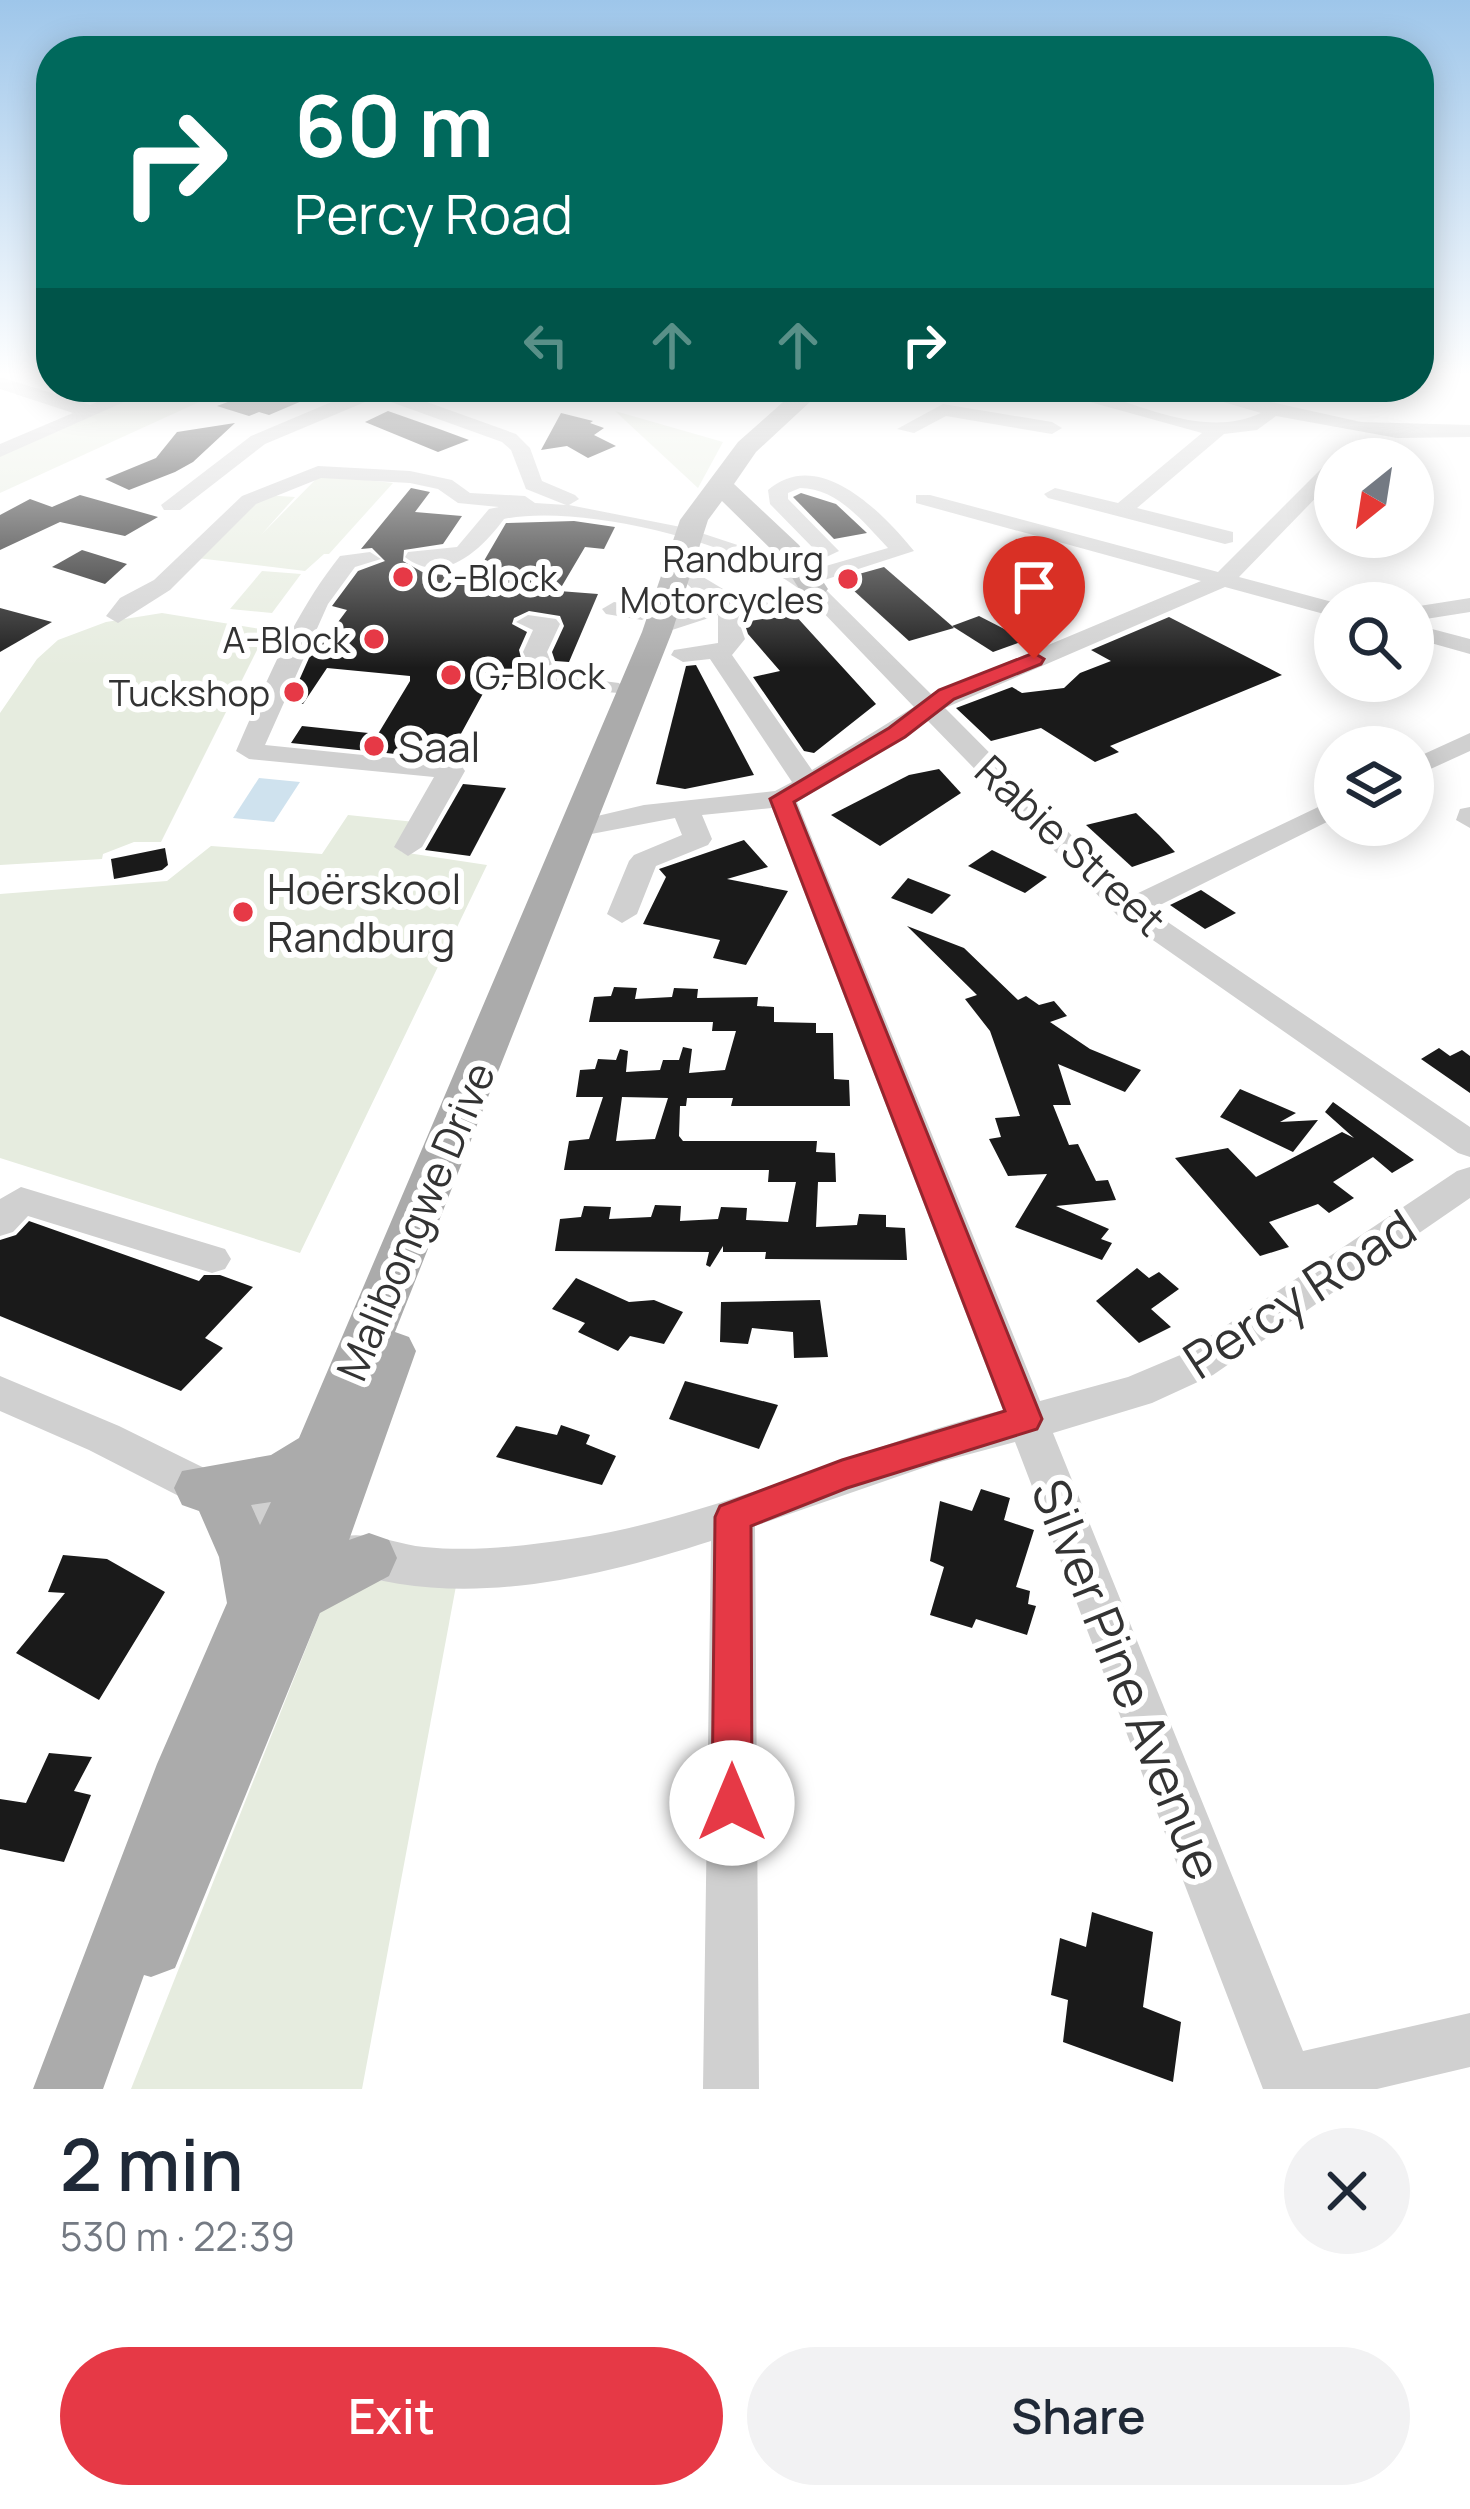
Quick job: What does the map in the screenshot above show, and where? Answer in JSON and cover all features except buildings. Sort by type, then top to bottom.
[{"type":"main road","name":"Malibongwe Drive","points":[[91,2089],[307,1567],[638,806],[656,618],[681,542],[727,473]]},
{"type":"main road","name":"Malibongwe Drive","points":[[68,2089],[188,1764],[307,1567],[316,1454],[657,632],[681,542],[739,473]]},
{"type":"main road","points":[[726,490],[811,581]]},
{"type":"main road","points":[[307,1567],[247,1557],[211,1493],[282,1477],[316,1454]]},
{"type":"street","points":[[172,506],[214,473]]},
{"type":"street","points":[[118,616],[128,603],[162,585],[249,500],[314,473]]},
{"type":"street","points":[[339,473],[429,480],[451,486],[465,499],[517,499],[530,507],[681,542]]},
{"type":"street","points":[[529,473],[533,484],[545,492],[681,542],[729,605],[734,639],[718,652],[683,655]]},
{"type":"street","points":[[1010,541],[1051,532],[1101,508],[1153,473]]},
{"type":"street","points":[[614,609],[656,618],[729,605],[772,608],[811,581],[903,551],[872,518],[832,489],[802,483],[782,486],[777,500],[828,551],[811,581]]},
{"type":"street","points":[[638,806],[751,787],[788,795],[897,732],[956,690],[1223,580],[1314,487]]},
{"type":"street","points":[[1055,494],[1225,537]]},
{"type":"street","points":[[872,518],[930,500],[1314,604]]},
{"type":"street","points":[[416,557],[458,558],[470,551],[497,514],[530,507]]},
{"type":"street","name":"Rabie Street","points":[[681,542],[773,562],[811,581],[928,708],[1128,909],[1470,1144]]},
{"type":"street","points":[[370,559],[347,561],[331,580],[300,635],[248,752],[451,771],[408,847]]},
{"type":"street","points":[[1434,611],[1470,605]]},
{"type":"street","points":[[528,622],[548,624],[535,652],[547,679],[610,688]]},
{"type":"street","points":[[1434,637],[1470,647]]},
{"type":"street","name":"Silver Pine Avenue","points":[[718,652],[788,795],[1025,1419],[1290,2086]]},
{"type":"street","points":[[1434,759],[1470,741]]},
{"type":"street","points":[[622,914],[644,861],[698,839],[638,806]]},
{"type":"street","points":[[1128,909],[1314,817]]},
{"type":"street","name":"Percy Road","points":[[0,1393],[104,1438],[211,1493],[307,1567],[561,1560],[608,1554],[733,1517],[842,1475],[1146,1387],[1202,1363],[1470,1180]]},
{"type":"street","points":[[0,1222],[21,1200],[212,1259]]},
{"type":"street","points":[[731,2089],[733,1517]]},
{"type":"street","points":[[1290,2086],[1470,2040]]},
{"type":"shaded area","points":[[0,473],[43,473],[0,493]]},
{"type":"shaded area","points":[[682,473],[706,473],[698,488]]},
{"type":"shaded area","points":[[320,475],[393,483],[329,554],[305,571],[197,558],[264,495],[295,497],[261,535]]},
{"type":"shaded area","points":[[262,571],[301,574],[272,613],[230,609]]},
{"type":"shaded area","points":[[162,613],[267,630],[161,842],[134,842],[103,854],[102,859],[0,865],[0,713],[37,659],[58,640],[106,622]]},
{"type":"shaded area","points":[[348,815],[415,822],[401,852],[487,865],[300,1253],[0,1158],[0,894],[167,881],[211,846],[322,854]]},
{"type":"shaded area","points":[[459,1570],[362,2089],[131,2089],[322,1608],[350,1585]]},
{"type":"water","points":[[259,778],[300,782],[274,822],[233,818]]},
{"type":"place","name":"C-Block","points":[[403,577]]},
{"type":"place","name":"Randburg Motorcycles","points":[[848,579]]},
{"type":"place","name":"A-Block","points":[[374,639]]},
{"type":"place","name":"G-Block","points":[[451,675]]},
{"type":"place","name":"Tuckshop","points":[[294,692]]},
{"type":"place","name":"Saal","points":[[374,746]]},
{"type":"place","name":"Hoërskool Randburg","points":[[243,912]]},
{"type":"route","points":[[732,1803],[733,1517],[842,1475],[1025,1419],[782,799],[907,726],[937,700],[1034,659]]}]
